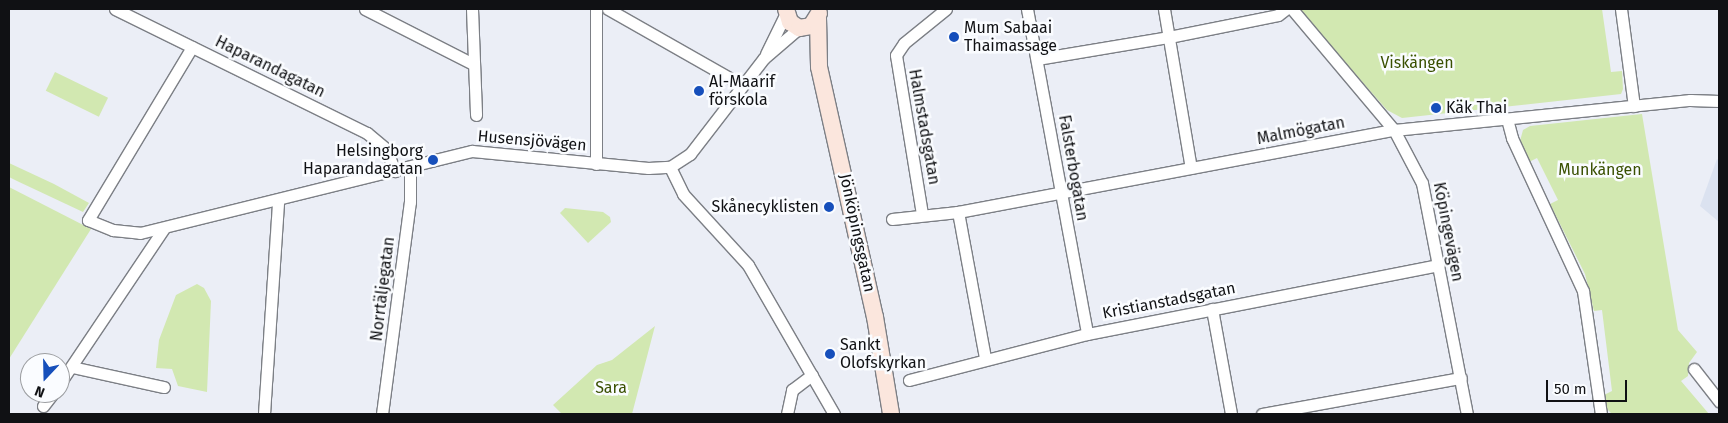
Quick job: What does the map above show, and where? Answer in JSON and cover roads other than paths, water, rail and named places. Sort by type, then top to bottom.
[{"type":"street","name":"Haparandagatan","points":[[115,9],[367,133],[386,150],[396,171]]},
{"type":"street","points":[[365,9],[473,64]]},
{"type":"street","points":[[472,9],[476,115]]},
{"type":"street","points":[[596,9],[596,164]]},
{"type":"street","points":[[608,9],[742,85]]},
{"type":"street","name":"Halmstadsgatan","points":[[922,214],[896,58],[900,46],[946,9]]},
{"type":"street","name":"Falsterbogatan","points":[[1027,9],[1087,334]]},
{"type":"street","points":[[1164,9],[1191,168]]},
{"type":"street","points":[[1036,59],[1169,37],[1278,15],[1286,9]]},
{"type":"street","name":"Köpingevägen","points":[[1292,9],[1394,130],[1422,183],[1467,414]]},
{"type":"street","points":[[1620,9],[1634,106]]},
{"type":"street","points":[[764,58],[786,11]]},
{"type":"street","name":"Jönköpingsgatan","points":[[786,11],[790,22],[802,28],[818,54]]},
{"type":"street","points":[[820,12],[764,58],[690,154],[670,167],[679,187],[690,202],[748,265],[834,414]]},
{"type":"street","name":"Jönköpingsgatan","points":[[820,12],[818,54],[873,308],[891,414]]},
{"type":"street","name":"Husensjövägen","points":[[192,47],[88,220],[124,233],[164,228],[478,150],[596,164],[670,167]]},
{"type":"street","name":"Malmögatan","points":[[892,219],[922,214],[958,212],[1060,191],[1394,130],[1690,100],[1719,101]]},
{"type":"street","points":[[1507,119],[1512,138],[1584,290],[1601,414]]},
{"type":"street","name":"Norrtäljegatan","points":[[382,414],[410,202],[410,167]]},
{"type":"street","points":[[264,414],[278,201]]},
{"type":"street","points":[[958,212],[985,358]]},
{"type":"street","points":[[70,370],[164,228]]},
{"type":"street","name":"Kristianstadsgatan","points":[[909,380],[977,364],[985,358],[1087,334],[1438,265]]},
{"type":"street","points":[[1212,309],[1231,414]]},
{"type":"street","points":[[72,367],[164,388]]},
{"type":"street","points":[[1694,369],[1719,401]]},
{"type":"street","points":[[787,414],[792,390],[812,376]]},
{"type":"street","points":[[1262,414],[1461,378]]},
{"type":"place","name":"Mum Sabaai Thaimassage","points":[[954,37]]},
{"type":"place","name":"Al-Maarif förskola","points":[[699,91]]},
{"type":"place","name":"Käk Thai","points":[[1436,108]]},
{"type":"place","name":"Helsingborg Haparandagatan","points":[[433,160]]},
{"type":"place","name":"Skånecyklisten","points":[[829,207]]},
{"type":"place","name":"Sankt Olofskyrkan","points":[[830,354]]},
{"type":"park label","name":"Viskängen","points":[[1417,63]]},
{"type":"park label","name":"Munkängen","points":[[1600,170]]},
{"type":"park label","name":"Sara","points":[[611,388]]}]
